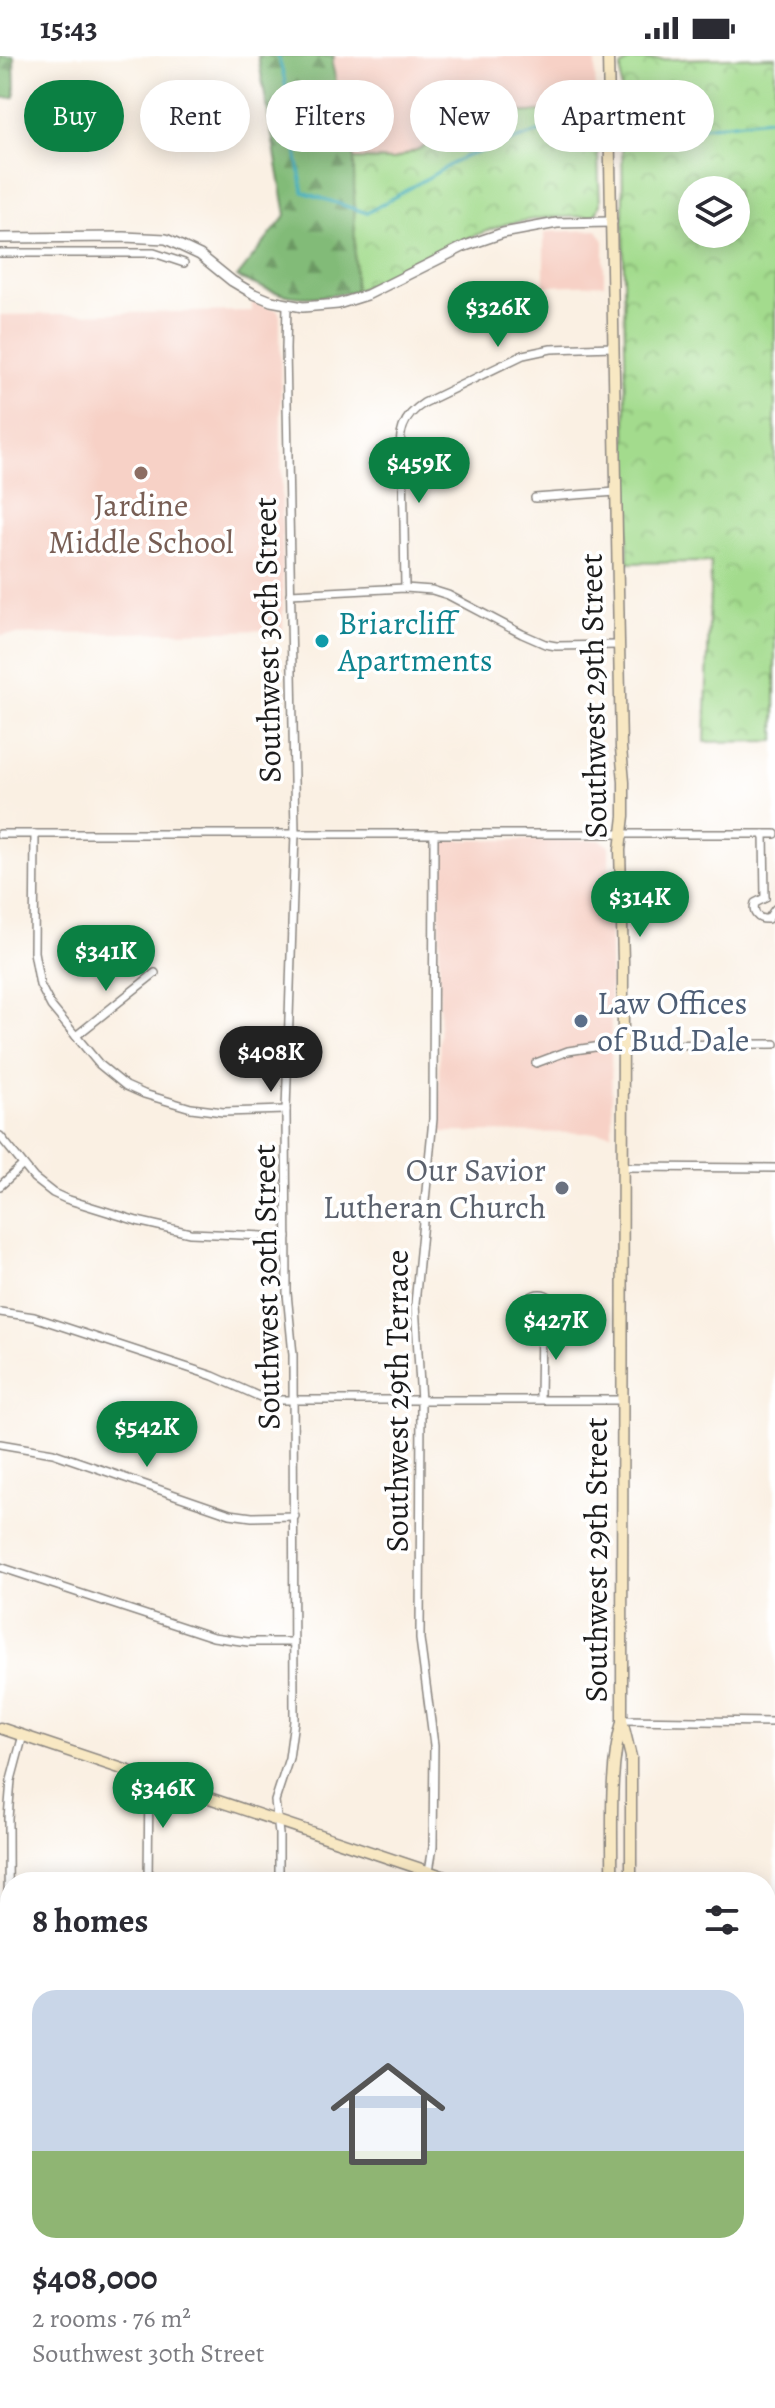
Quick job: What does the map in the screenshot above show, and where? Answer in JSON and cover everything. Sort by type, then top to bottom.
[{"type":"main road","name":"Southwest 29th Street","points":[[608,56],[624,782],[620,886],[623,924],[622,1720],[631,1757],[631,1872]]},
{"type":"main road","name":"Southwest 29th Street","points":[[612,1872],[616,1741],[622,1720]]},
{"type":"main road","points":[[0,1728],[432,1872]]},
{"type":"street","points":[[0,238],[166,239],[200,255],[254,294],[287,305],[320,306],[354,300],[465,246],[503,233],[557,223],[612,222]]},
{"type":"street","points":[[114,237],[114,253]]},
{"type":"street","points":[[21,238],[21,253]]},
{"type":"street","points":[[0,253],[154,253],[184,263]]},
{"type":"street","name":"Southwest 30th Street","points":[[279,1872],[275,1801],[289,1758],[294,1721],[294,1401],[287,1293],[286,1110],[295,833],[287,305]]},
{"type":"street","points":[[405,588],[403,459],[399,441],[408,416],[424,403],[523,355],[551,349],[613,347]]},
{"type":"street","points":[[535,498],[616,492]]},
{"type":"street","points":[[290,594],[405,588],[432,590],[545,644],[619,645]]},
{"type":"street","points":[[0,834],[775,834]]},
{"type":"street","points":[[35,834],[34,952],[40,985],[51,1006],[110,1075],[126,1086],[179,1106],[214,1111],[286,1110]]},
{"type":"street","name":"Southwest 29th Terrace","points":[[429,1871],[433,1847],[434,1745],[420,1639],[421,1401],[415,1304],[433,1119],[434,834]]},
{"type":"street","points":[[764,834],[765,898]]},
{"type":"street","points":[[765,898],[771,900],[775,908],[768,919],[762,919],[756,915],[755,903],[765,898]]},
{"type":"street","points":[[76,1036],[155,973]]},
{"type":"street","points":[[536,1063],[577,1049],[623,1045],[775,1044]]},
{"type":"street","points":[[0,1136],[34,1178],[53,1193],[137,1221],[201,1234],[287,1237]]},
{"type":"street","points":[[0,1186],[23,1165]]},
{"type":"street","points":[[622,1167],[775,1168]]},
{"type":"street","points":[[540,1294],[551,1298],[555,1308],[550,1320],[541,1324],[531,1320],[526,1311],[529,1300],[540,1294]]},
{"type":"street","points":[[0,1312],[34,1317],[199,1371],[260,1399],[623,1400]]},
{"type":"street","points":[[540,1399],[541,1324]]},
{"type":"street","points":[[0,1444],[53,1453],[230,1514],[295,1516]]},
{"type":"street","points":[[0,1567],[213,1637],[248,1642],[294,1642]]},
{"type":"street","points":[[622,1720],[775,1722]]},
{"type":"street","points":[[4,1872],[9,1796],[23,1735]]},
{"type":"street","points":[[148,1872],[149,1777]]},
{"type":"shaded area","points":[[334,56],[595,56],[595,80],[534,80],[534,112],[518,113],[518,80],[410,80],[412,152],[393,160],[354,159],[352,152],[394,152],[394,80],[336,80],[332,64]]},
{"type":"shaded area","points":[[597,230],[604,241],[604,284],[544,286],[544,232]]},
{"type":"shaded area","name":"Jardine Middle School","points":[[252,302],[278,310],[280,316],[283,630],[0,635],[0,315],[252,311]]},
{"type":"shaded area","points":[[447,840],[600,840],[609,846],[612,1133],[439,1132],[440,848]]},
{"type":"green space","points":[[0,56],[14,56],[15,97],[0,98]]},
{"type":"green space","points":[[258,56],[334,56],[332,64],[336,80],[266,80],[266,101]]},
{"type":"green space","points":[[775,57],[775,741],[705,742],[711,562],[628,563],[622,152],[714,152],[714,80],[621,80],[621,67],[630,60]]},
{"type":"green space","points":[[534,112],[534,152],[598,152],[600,204],[597,212],[592,216],[542,218],[506,224],[468,238],[355,291],[354,159],[393,160],[412,152],[518,152],[518,113]]},
{"type":"green space","points":[[275,152],[352,152],[354,159],[393,160],[412,152],[466,152],[355,267],[355,291],[321,297],[294,296],[268,290],[237,277],[286,215]]},
{"type":"waterway","points":[[278,56],[303,192],[367,213],[462,158],[534,133]]},
{"type":"waterway","points":[[714,126],[775,118]]},
{"type":"place","name":"Jardine Middle School","points":[[141,473]]},
{"type":"place","name":"Briarcliff Apartments","points":[[322,641]]},
{"type":"place","name":"Law Offices of Bud Dale","points":[[581,1021]]},
{"type":"place","name":"Our Savior Lutheran Church","points":[[562,1188]]}]
